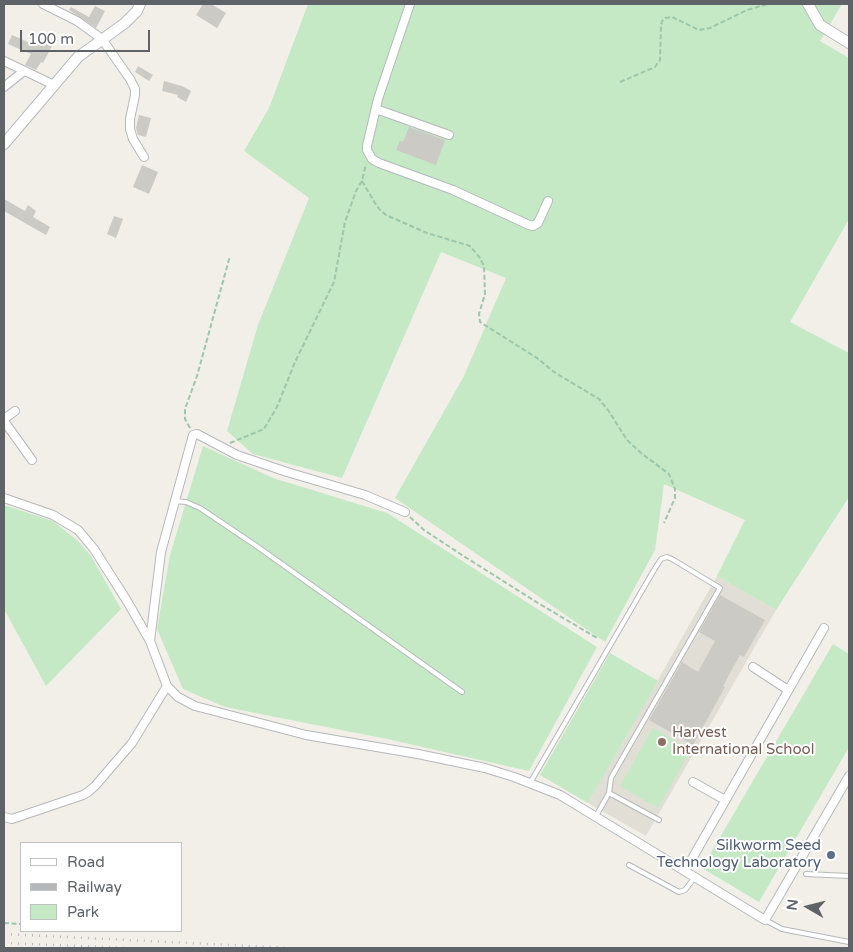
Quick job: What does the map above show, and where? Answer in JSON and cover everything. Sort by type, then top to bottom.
[{"type":"street","points":[[43,4],[77,21],[102,38],[130,79],[135,89],[130,129],[133,139],[144,157]]},
{"type":"street","points":[[4,144],[78,57],[124,23],[137,11],[140,4]]},
{"type":"street","points":[[410,4],[376,109],[367,150],[372,160],[453,190],[533,226],[538,223],[548,201]]},
{"type":"street","points":[[808,4],[820,25],[849,43]]},
{"type":"street","points":[[4,61],[54,85]]},
{"type":"street","points":[[4,88],[24,71]]},
{"type":"street","points":[[376,109],[449,135]]},
{"type":"street","points":[[15,411],[4,420],[32,460]]},
{"type":"street","points":[[150,641],[161,552],[193,435],[197,434],[237,455],[365,495],[405,512]]},
{"type":"street","points":[[4,498],[53,515],[78,530],[94,549],[150,641],[167,686],[178,697],[195,706],[260,724],[306,735],[418,754],[475,766],[530,783],[560,795],[765,920],[849,776]]},
{"type":"street","points":[[685,871],[824,628]]},
{"type":"street","points":[[753,667],[788,690]]},
{"type":"street","points":[[4,817],[12,819],[83,796],[88,792],[132,743],[167,686]]},
{"type":"street","points":[[693,782],[725,800]]},
{"type":"lane","points":[[174,501],[186,502],[200,508],[462,692]]},
{"type":"lane","points":[[530,783],[654,570],[661,559],[667,557],[672,559],[720,588],[611,778],[609,793],[596,816]]},
{"type":"lane","points":[[609,793],[659,820]]},
{"type":"lane","points":[[629,865],[679,892],[685,890],[696,877]]},
{"type":"lane","points":[[806,874],[849,876]]},
{"type":"lane","points":[[765,920],[782,929],[849,942]]},
{"type":"path","points":[[620,82],[654,66],[660,60],[661,27],[662,21],[665,18],[672,17],[699,30],[710,28],[747,10],[768,4]]},
{"type":"path","points":[[221,447],[264,429],[277,407],[295,362],[334,282],[345,222],[366,168],[367,150]]},
{"type":"path","points":[[362,181],[375,203],[386,215],[427,233],[470,246],[484,266],[485,294],[479,314],[480,322],[537,358],[554,372],[599,399],[627,440],[641,454],[669,474],[675,489],[675,498],[664,523]]},
{"type":"path","points":[[193,435],[185,419],[184,409],[197,376],[230,256]]},
{"type":"path","points":[[405,512],[424,530],[597,638]]},
{"type":"path","points":[[4,924],[20,924]]},
{"type":"shaded area","name":"Harvest International School","points":[[717,576],[776,610],[646,836],[588,803]]},
{"type":"green space","points":[[308,4],[842,4],[820,41],[849,58],[849,219],[790,322],[849,353],[849,497],[776,610],[717,576],[745,520],[664,484],[655,550],[605,642],[395,498],[464,376],[506,278],[441,252],[342,478],[253,454],[227,431],[258,325],[309,198],[244,151],[269,108]]},
{"type":"green space","points":[[203,446],[273,478],[387,513],[597,647],[529,771],[387,739],[225,707],[183,689],[157,629],[170,555]]},
{"type":"green space","points":[[4,505],[53,521],[78,541],[91,556],[121,609],[46,686],[4,609]]},
{"type":"green space","points":[[833,644],[849,654],[849,747],[759,902],[702,868]]},
{"type":"green space","points":[[610,653],[658,681],[588,803],[540,775]]},
{"type":"green space","points":[[653,728],[691,750],[658,808],[620,786]]},
{"type":"building","points":[[203,4],[211,4],[226,13],[217,28],[196,15]]},
{"type":"building","points":[[95,6],[105,11],[96,28],[69,10],[71,7],[89,17]]},
{"type":"building","points":[[12,35],[37,46],[41,40],[52,46],[43,63],[41,62],[36,70],[25,65],[31,54],[8,44]]},
{"type":"building","points":[[138,66],[153,75],[149,81],[135,72]]},
{"type":"building","points":[[164,81],[182,86],[191,91],[186,102],[177,97],[178,95],[162,91]]},
{"type":"building","points":[[139,115],[151,118],[146,137],[138,135],[136,128]]},
{"type":"building","points":[[409,127],[445,140],[436,165],[396,150],[400,141],[403,142]]},
{"type":"building","points":[[142,165],[158,172],[149,194],[133,187]]},
{"type":"building","points":[[4,199],[25,211],[28,205],[36,211],[33,217],[50,227],[46,235],[4,211]]},
{"type":"building","points":[[114,216],[123,219],[116,238],[107,234]]},
{"type":"building","points":[[720,595],[765,620],[744,657],[740,655],[723,686],[725,687],[693,745],[649,720],[682,662],[698,672],[715,641],[699,632]]},
{"type":"railway","points":[[4,934],[291,948]]},
{"type":"railway","points":[[4,943],[128,948]]},
{"type":"place","name":"Harvest International School","points":[[662,742]]},
{"type":"place","name":"Silkworm Seed Technology Laboratory","points":[[831,855]]}]
